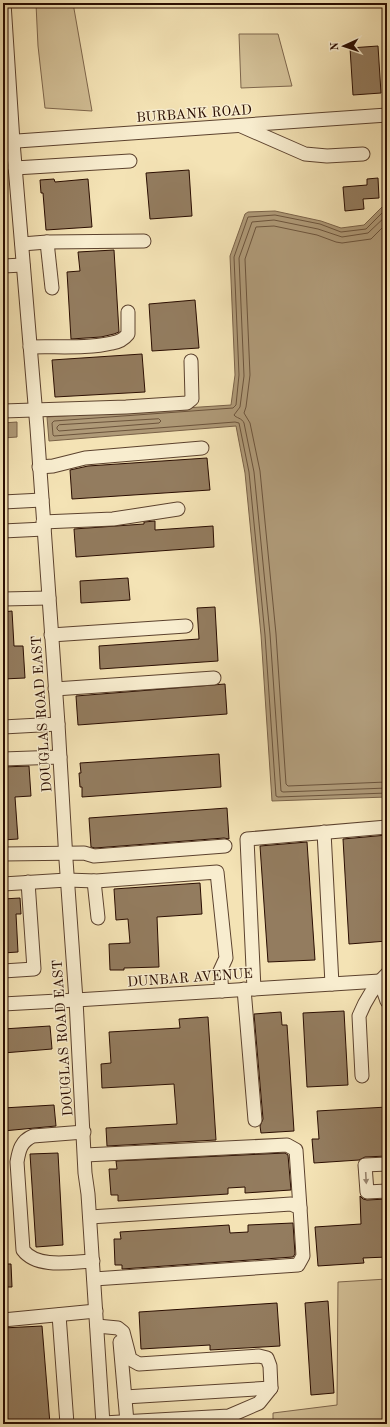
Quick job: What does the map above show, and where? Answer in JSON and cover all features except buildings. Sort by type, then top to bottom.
[{"type":"street","name":"DOUGLAS ROAD EAST","points":[[4,3],[8,142],[15,168],[44,526],[103,1424]]},
{"type":"street","name":"BURBANK ROAD","points":[[8,142],[387,115]]},
{"type":"street","points":[[240,126],[305,154],[327,156],[363,154]]},
{"type":"street","points":[[15,168],[130,161]]},
{"type":"street","points":[[22,244],[47,242],[144,241]]},
{"type":"street","points":[[47,242],[52,288]]},
{"type":"street","points":[[3,266],[23,265]]},
{"type":"street","points":[[30,347],[87,346],[112,343],[124,339],[128,334],[128,312]]},
{"type":"street","points":[[3,412],[187,403],[192,399],[191,361]]},
{"type":"street","points":[[39,467],[53,466],[85,458],[202,448]]},
{"type":"street","points":[[3,502],[42,500]]},
{"type":"street","points":[[3,531],[113,519],[178,509]]},
{"type":"street","points":[[3,599],[49,598]]},
{"type":"street","points":[[51,635],[186,626]]},
{"type":"street","points":[[55,690],[214,678]]},
{"type":"street","points":[[3,727],[58,724]]},
{"type":"street","points":[[3,759],[60,757]]},
{"type":"street","points":[[255,1120],[249,989],[247,839],[387,828]]},
{"type":"street","points":[[324,832],[332,984]]},
{"type":"street","points":[[3,854],[84,853],[94,856],[226,846]]},
{"type":"street","points":[[3,884],[67,880],[94,881],[217,872],[226,958],[220,971],[222,991]]},
{"type":"street","points":[[94,881],[98,918]]},
{"type":"street","points":[[3,972],[34,969],[28,882]]},
{"type":"street","points":[[383,977],[387,1001]]},
{"type":"street","points":[[362,1076],[359,1016],[362,1008],[383,977]]},
{"type":"street","name":"DUNBAR AVENUE","points":[[3,1004],[332,984],[383,977]]},
{"type":"street","points":[[84,1132],[33,1136],[25,1139],[19,1149],[16,1162],[24,1250],[28,1256],[41,1261],[56,1263],[93,1261]]},
{"type":"street","points":[[85,1155],[287,1145],[296,1150],[303,1256],[298,1265],[94,1278]]},
{"type":"street","points":[[387,1164],[365,1165],[367,1192],[387,1191]]},
{"type":"street","points":[[90,1217],[291,1204],[300,1208]]},
{"type":"street","points":[[3,1320],[96,1311]]},
{"type":"street","points":[[59,1315],[67,1424]]},
{"type":"street","points":[[97,1326],[118,1328],[123,1332],[130,1358],[139,1364],[259,1356],[267,1358],[270,1366],[271,1388],[259,1403],[229,1416],[103,1424]]},
{"type":"street","points":[[118,1328],[127,1422]]},
{"type":"street","points":[[124,1397],[271,1388]]},
{"type":"shaded area","points":[[73,3],[92,111],[45,108],[38,46],[36,4]]},
{"type":"shaded area","points":[[239,34],[278,34],[292,86],[241,88]]},
{"type":"shaded area","points":[[387,1279],[387,1424],[273,1424],[273,1413],[337,1405],[338,1282]]},
{"type":"water","points":[[387,202],[387,797],[272,801],[261,635],[245,473],[236,426],[49,441],[47,417],[231,405],[235,375],[230,256],[245,214],[248,212],[275,211],[321,221],[341,228],[364,225]]},
{"type":"water","points":[[17,422],[17,437],[3,438],[3,423]]}]
